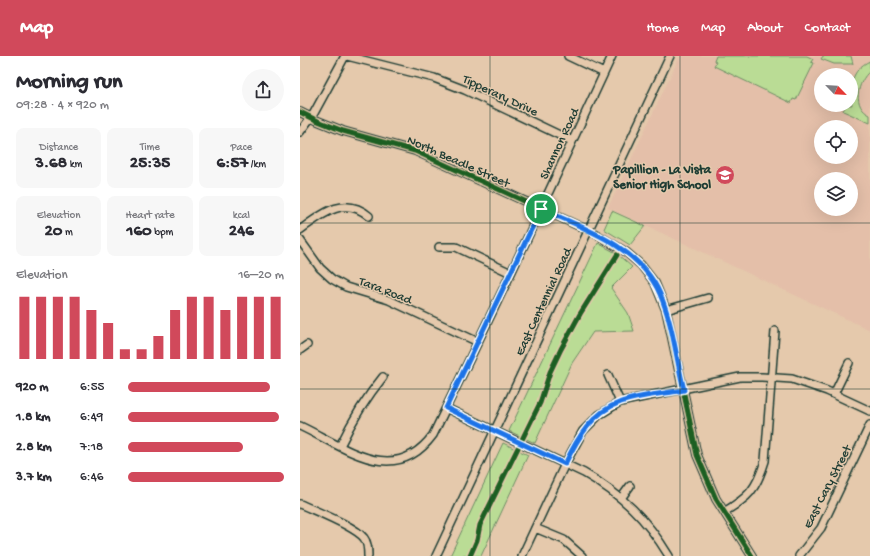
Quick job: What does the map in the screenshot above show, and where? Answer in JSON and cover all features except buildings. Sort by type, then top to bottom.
[{"type":"street","points":[[300,132],[311,118],[346,56]]},
{"type":"street","name":"Tipperary Drive","points":[[346,56],[434,78],[465,90],[572,141]]},
{"type":"street","points":[[568,56],[604,73]]},
{"type":"street","name":"Shannon Road","points":[[300,426],[367,458],[383,462],[394,462],[404,459],[416,453],[426,444],[433,435],[478,342],[612,56]]},
{"type":"street","name":"East Centennial Road","points":[[436,556],[670,56]]},
{"type":"street","name":"North Beadle Street","points":[[300,112],[311,118],[343,130],[415,151],[588,230],[626,252],[641,265],[655,283],[666,310],[697,456],[716,499],[752,556]]},
{"type":"street","points":[[300,230],[320,216],[336,208],[356,207],[369,216]]},
{"type":"street","name":"Tara Road","points":[[300,240],[320,268],[332,279],[346,287],[389,300],[478,342]]},
{"type":"street","points":[[439,248],[456,247],[511,273]]},
{"type":"street","points":[[666,310],[708,298]]},
{"type":"street","points":[[724,512],[741,502],[753,491],[761,475],[765,461],[775,331]]},
{"type":"street","points":[[300,350],[307,345]]},
{"type":"street","points":[[834,394],[849,363]]},
{"type":"street","points":[[608,375],[620,402]]},
{"type":"street","points":[[340,446],[359,409],[383,377]]},
{"type":"street","points":[[522,556],[577,441],[587,426],[599,415],[620,402],[684,390],[740,377],[771,377],[792,379],[834,394],[870,411]]},
{"type":"street","points":[[446,408],[565,464],[604,485],[622,497],[644,520],[669,556]]},
{"type":"street","name":"East Cary Street","points":[[799,556],[821,528],[870,425]]},
{"type":"street","points":[[622,497],[630,486]]},
{"type":"street","points":[[300,504],[355,530],[364,538],[368,548],[368,556]]},
{"type":"street","points":[[535,528],[564,540],[582,556]]},
{"type":"shaded area","points":[[680,56],[870,56],[870,330],[608,208]]},
{"type":"green space","points":[[716,56],[807,56],[813,59],[811,62],[814,63],[796,100],[793,99],[791,103],[714,66]]},
{"type":"green space","points":[[823,56],[851,56],[853,64],[834,64],[821,59]]},
{"type":"green space","points":[[870,61],[870,71],[862,81],[858,94],[858,70],[864,64]]},
{"type":"green space","points":[[858,94],[861,106],[864,111],[870,115],[870,123],[845,112],[858,112]]},
{"type":"green space","points":[[612,211],[645,226],[630,245],[604,229]]},
{"type":"green space","points":[[598,243],[616,253],[632,267],[611,288],[628,313],[634,331],[593,332],[572,363],[535,443],[509,431]]},
{"type":"green space","points":[[503,443],[528,455],[481,556],[450,556]]},
{"type":"cycle path","points":[[300,112],[343,131],[415,151],[594,233],[626,252],[641,265],[655,283],[666,310],[697,455],[716,499],[752,556]]},
{"type":"cycle path","points":[[470,556],[477,540],[480,525],[540,403],[550,372],[561,349],[580,314],[617,255]]},
{"type":"place","name":"Papillion - La Vista Senior High School","points":[[725,175]]},
{"type":"route","points":[[541,209],[594,233],[626,252],[647,272],[655,283],[666,310],[684,390],[643,396],[620,402],[610,408],[599,415],[583,431],[565,464],[446,408],[541,209]]}]
